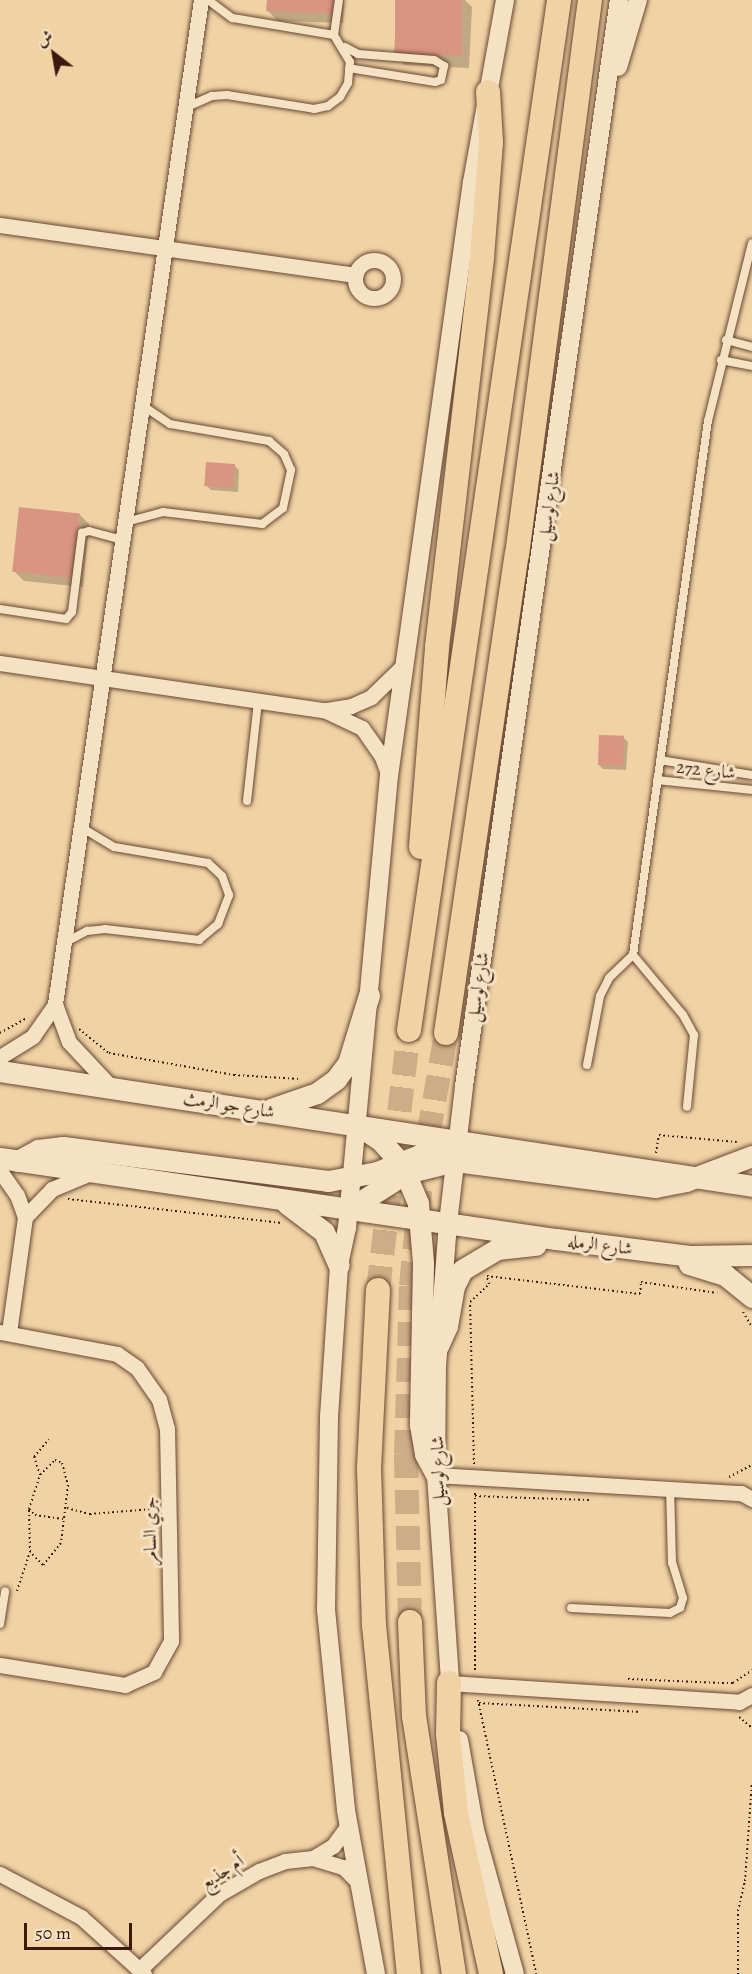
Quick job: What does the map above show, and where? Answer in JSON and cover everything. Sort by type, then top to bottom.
[{"type":"highway","points":[[409,1030],[560,0]]},
{"type":"highway","name":"شارع لوسيل","points":[[446,1034],[517,555],[590,0]]},
{"type":"highway","points":[[427,899],[420,841],[482,257],[491,141],[488,92]]},
{"type":"highway","points":[[378,1290],[369,1468],[374,1625],[409,1974]]},
{"type":"highway","points":[[410,1622],[414,1716],[454,1974]]},
{"type":"highway","points":[[449,1683],[448,1734],[456,1813],[491,1974]]},
{"type":"highway","points":[[390,1797],[387,1882],[395,1974]]},
{"type":"main road","points":[[266,1111],[317,1093],[336,1079],[348,1062],[369,995]]},
{"type":"main road","name":"شارع جو الرمث","points":[[0,1071],[458,1140]]},
{"type":"main road","points":[[356,1125],[381,1141],[404,1168],[420,1219],[420,1425],[425,1454],[436,1475]]},
{"type":"main road","points":[[349,1209],[404,1168],[458,1140],[700,1176],[752,1186]]},
{"type":"main road","points":[[6,1163],[38,1150],[63,1147],[305,1180],[352,1178],[455,1161],[643,1186],[672,1185],[700,1176],[749,1150]]},
{"type":"main road","points":[[6,1163],[94,1172],[448,1223]]},
{"type":"main road","points":[[276,1198],[310,1218],[324,1232],[339,1264]]},
{"type":"main road","name":"شارع الرمله","points":[[448,1223],[667,1253],[732,1258],[752,1255]]},
{"type":"main road","points":[[438,1346],[457,1277],[482,1267],[497,1249],[541,1245],[556,1239]]},
{"type":"main road","points":[[667,1253],[725,1275],[748,1292]]},
{"type":"street","points":[[0,1056],[33,1036],[55,1004],[201,0]]},
{"type":"street","points":[[376,1974],[356,1880],[346,1810],[326,1609],[326,1496],[339,1264],[349,1209],[389,777],[488,92],[504,0]]},
{"type":"street","name":"شارع لوسيل","points":[[515,1974],[476,1830],[449,1683],[436,1475],[438,1346],[455,1161],[619,0]]},
{"type":"street","points":[[608,84],[623,54],[638,0]]},
{"type":"street","points":[[0,225],[356,275]]},
{"type":"street","points":[[0,663],[324,710],[351,706],[371,697],[404,665]]},
{"type":"street","points":[[324,710],[362,728],[382,757],[389,777]]},
{"type":"street","points":[[55,1004],[69,1042],[112,1088]]},
{"type":"street","points":[[6,1163],[25,1217],[43,1196],[94,1172]]},
{"type":"street","name":"جري السامر","points":[[0,1665],[125,1685],[154,1672],[171,1641],[169,1508],[164,1413],[137,1368],[105,1349],[5,1333],[25,1217]]},
{"type":"street","points":[[436,1475],[748,1493]]},
{"type":"street","points":[[449,1683],[745,1698],[752,1711]]},
{"type":"street","name":"أم جذيع","points":[[313,1858],[333,1846],[342,1836],[347,1827],[346,1810]]},
{"type":"street","name":"أم جذيع","points":[[142,1971],[219,1894],[285,1861],[313,1858],[343,1867],[356,1880]]},
{"type":"street","points":[[0,1874],[81,1917],[142,1971]]},
{"type":"street","points":[[0,1882],[18,1884]]},
{"type":"lane","points":[[208,0],[232,18],[334,34],[345,47],[358,54],[434,60],[443,62],[444,71],[435,82],[349,68]]},
{"type":"lane","points":[[334,34],[339,0]]},
{"type":"lane","points":[[185,108],[212,96],[227,95],[314,109],[328,106],[348,83],[349,68],[345,47]]},
{"type":"lane","points":[[586,1065],[600,996],[609,978],[633,955],[708,421],[721,360],[752,243]]},
{"type":"lane","points":[[726,340],[752,347]]},
{"type":"lane","points":[[721,360],[752,366]]},
{"type":"lane","points":[[125,522],[163,512],[262,524],[283,508],[291,470],[284,454],[269,441],[170,424],[142,405]]},
{"type":"lane","points":[[0,609],[66,620],[72,612],[82,533],[86,531],[123,540]]},
{"type":"lane","points":[[247,801],[258,701]]},
{"type":"lane","name":"شارع 272","points":[[660,760],[752,775]]},
{"type":"lane","name":"شارع 272","points":[[657,780],[752,790]]},
{"type":"lane","points":[[64,943],[87,931],[105,929],[199,940],[218,924],[229,895],[222,876],[208,863],[114,847],[81,827]]},
{"type":"lane","points":[[633,955],[683,1015],[694,1035],[687,1107]]},
{"type":"lane","points":[[571,1608],[670,1613],[680,1608],[683,1598],[672,1563],[670,1489]]},
{"type":"lane","points":[[0,1624],[5,1591]]},
{"type":"path","points":[[0,1033],[26,1016]]},
{"type":"path","points":[[82,1027],[109,1053],[234,1075],[304,1079]]},
{"type":"path","points":[[653,1169],[659,1135],[749,1150]]},
{"type":"path","points":[[43,1196],[291,1224]]},
{"type":"path","points":[[482,1267],[640,1294],[641,1282],[723,1293],[731,1300],[748,1292]]},
{"type":"path","points":[[482,1267],[489,1284],[470,1302],[475,1478],[476,1685],[536,1974]]},
{"type":"path","points":[[40,1475],[34,1457],[49,1439]]},
{"type":"path","points":[[5,1591],[17,1591],[30,1552],[29,1509],[40,1475],[55,1461],[62,1463],[68,1485],[66,1519],[61,1543],[49,1562],[44,1565],[30,1552]]},
{"type":"path","points":[[67,1508],[90,1514],[169,1508]]},
{"type":"path","points":[[29,1509],[35,1515],[66,1519]]},
{"type":"path","points":[[479,1703],[651,1712]]},
{"type":"path","points":[[738,1974],[738,1911],[745,1881],[752,1782]]},
{"type":"building","points":[[267,0],[334,0],[333,14],[266,11]]},
{"type":"building","points":[[395,0],[462,0],[462,55],[395,55]]},
{"type":"building","points":[[206,462],[235,464],[233,488],[204,486]]},
{"type":"building","points":[[19,507],[80,513],[73,578],[12,572]]},
{"type":"building","points":[[599,735],[624,736],[623,766],[598,765]]},
{"type":"tunnel","points":[[378,1290],[409,1030]]},
{"type":"tunnel","points":[[410,1622],[406,1454],[411,1286],[422,1171],[446,1033]]}]
